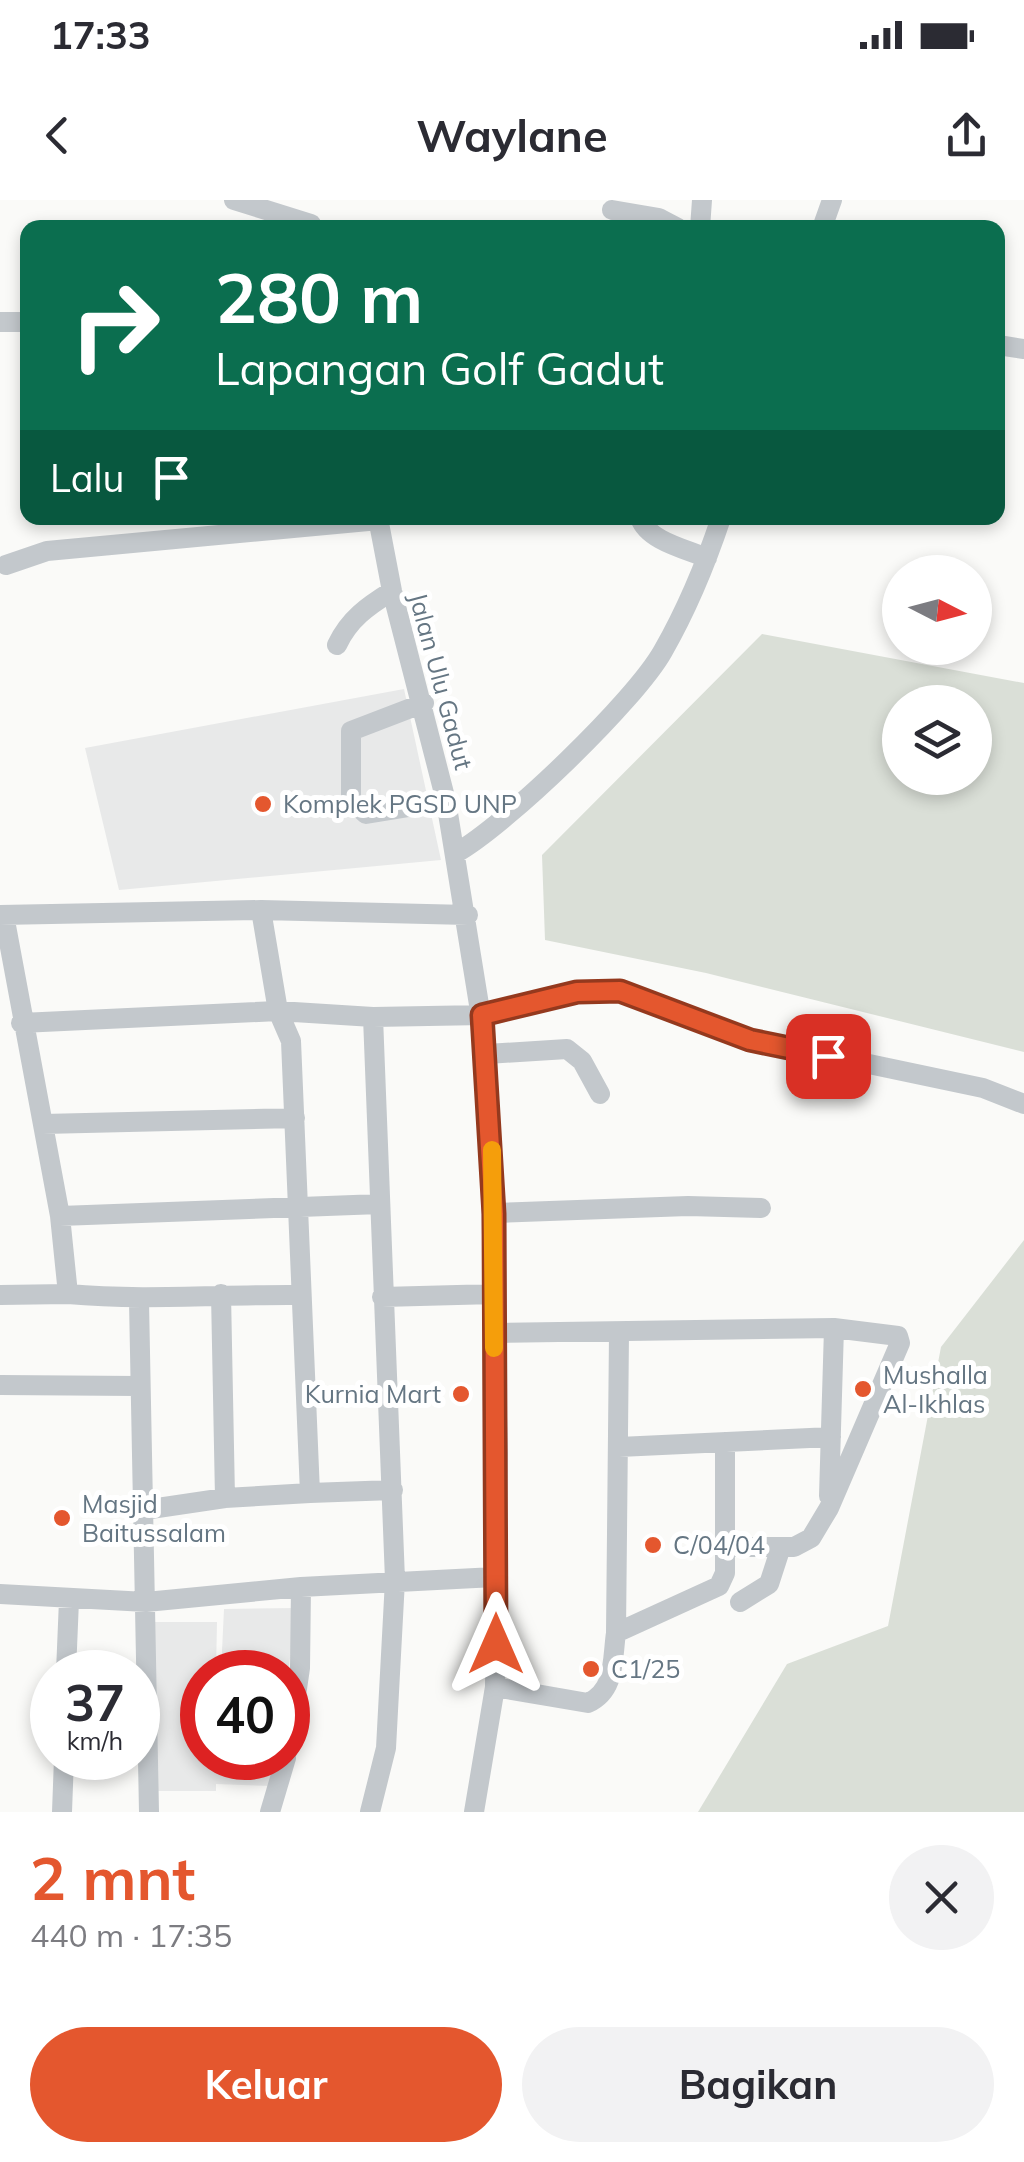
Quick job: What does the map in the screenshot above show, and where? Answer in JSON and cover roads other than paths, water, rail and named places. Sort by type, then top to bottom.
[{"type":"street","points":[[234,200],[293,220]]},
{"type":"street","points":[[612,210],[662,220]]},
{"type":"street","points":[[6,565],[46,551],[317,525]]},
{"type":"street","name":"Jalan Ulu Gadut","points":[[380,525],[392,591],[424,703],[446,801],[468,915],[488,1054],[495,1294],[495,1687],[474,1812]]},
{"type":"street","points":[[642,525],[656,537],[707,558]]},
{"type":"street","points":[[456,853],[496,827],[662,654],[719,525]]},
{"type":"street","points":[[337,645],[346,628],[365,608],[392,591]]},
{"type":"street","points":[[424,703],[351,731],[351,800],[366,814],[446,801]]},
{"type":"street","points":[[68,1294],[60,1216],[2,915],[261,910],[468,915]]},
{"type":"street","points":[[261,910],[278,1012],[291,1041],[310,1493]]},
{"type":"street","points":[[21,1023],[278,1012],[372,1017],[482,1015],[577,992],[620,991],[750,1040],[983,1088],[1024,1104]]},
{"type":"street","points":[[370,1812],[386,1748],[395,1580],[372,1017]]},
{"type":"street","points":[[488,1054],[567,1049],[582,1061],[600,1094]]},
{"type":"street","points":[[43,1124],[296,1118]]},
{"type":"street","points":[[60,1216],[380,1204]]},
{"type":"street","points":[[494,1214],[688,1206],[760,1208]]},
{"type":"street","points":[[0,1295],[68,1294],[140,1301],[221,1294],[301,1295]]},
{"type":"street","points":[[221,1294],[225,1498]]},
{"type":"street","points":[[382,1297],[495,1294]]},
{"type":"street","points":[[140,1301],[138,1386],[149,1812]]},
{"type":"street","points":[[494,1333],[834,1328],[890,1332],[900,1342],[828,1508],[804,1544],[726,1547]]},
{"type":"street","points":[[828,1508],[834,1328]]},
{"type":"street","points":[[495,1687],[588,1703],[602,1697],[609,1685],[616,1632],[619,1334]]},
{"type":"street","points":[[0,1385],[138,1386]]},
{"type":"street","points":[[619,1448],[830,1437]]},
{"type":"street","points":[[616,1632],[712,1592],[723,1580],[725,1442]]},
{"type":"street","points":[[144,1510],[225,1498],[393,1490]]},
{"type":"street","points":[[740,1602],[769,1584],[781,1546]]},
{"type":"street","points":[[0,1594],[146,1602],[301,1586],[496,1576]]},
{"type":"street","points":[[300,1650],[301,1586]]},
{"type":"street","points":[[67,1650],[69,1600]]},
{"type":"street","points":[[62,1812],[63,1780]]},
{"type":"street","points":[[270,1812],[279,1780]]},
{"type":"place","name":"Komplek PGSD UNP","points":[[263,804]]},
{"type":"place","name":"Mushalla Al-Ikhlas","points":[[863,1389]]},
{"type":"place","name":"Kurnia Mart","points":[[461,1394]]},
{"type":"place","name":"Masjid Baitussalam","points":[[62,1518]]},
{"type":"place","name":"C/04/04","points":[[653,1545]]},
{"type":"place","name":"C1/25","points":[[591,1669]]}]
